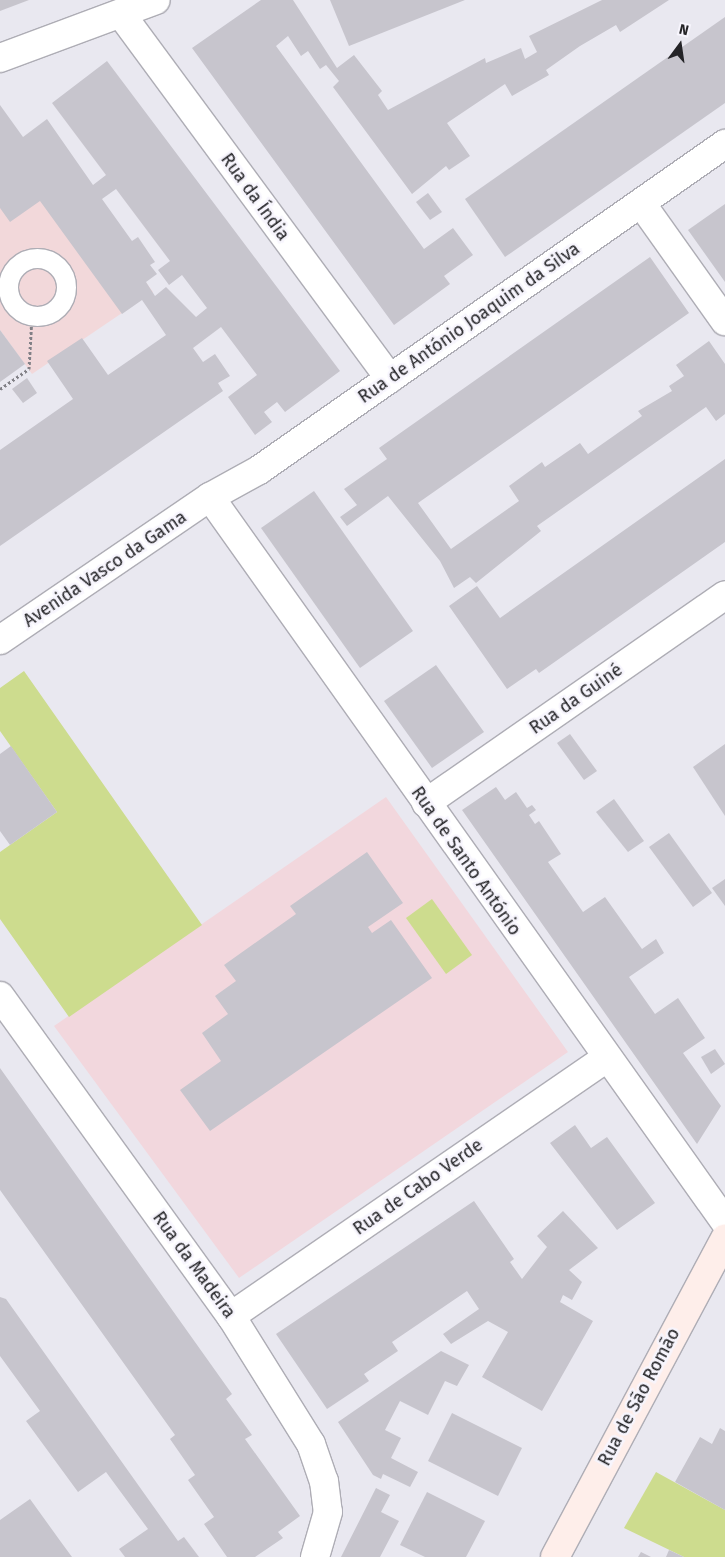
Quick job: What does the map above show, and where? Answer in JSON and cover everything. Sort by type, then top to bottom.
[{"type":"main road","name":"Rua de São Romão","points":[[555,1557],[725,1238]]},
{"type":"street","points":[[0,58],[156,0]]},
{"type":"street","name":"Rua da Índia","points":[[121,14],[390,379]]},
{"type":"street","name":"Rua de António Joaquim da Silva","points":[[210,498],[259,470],[725,144]]},
{"type":"street","points":[[640,202],[725,321]]},
{"type":"street","name":"Avenida Vasco da Gama","points":[[0,640],[210,498]]},
{"type":"street","name":"Rua de Santo António","points":[[210,498],[606,1058],[725,1222]]},
{"type":"street","name":"Rua da Guiné","points":[[426,803],[725,595]]},
{"type":"street","name":"Rua da Madeira","points":[[0,996],[231,1316],[284,1395],[311,1444],[324,1481],[328,1512],[315,1557]]},
{"type":"street","name":"Rua de Cabo Verde","points":[[231,1316],[606,1058]]},
{"type":"lane","points":[[30,259],[55,264],[64,274],[64,299],[56,309],[32,315],[12,300],[5,268],[30,259]]},
{"type":"path","points":[[0,390],[29,369],[32,315]]},
{"type":"shaded area","points":[[0,145],[131,262],[153,292],[32,374],[0,330]]},
{"type":"shaded area","points":[[386,797],[568,1052],[239,1278],[54,1026]]},
{"type":"green space","points":[[24,671],[202,925],[69,1017],[0,919],[0,852],[57,812],[0,731],[0,688]]},
{"type":"green space","points":[[432,899],[472,955],[446,974],[406,918]]},
{"type":"green space","points":[[656,1472],[725,1510],[725,1557],[684,1557],[624,1528]]},
{"type":"building","points":[[0,0],[29,0],[0,11]]},
{"type":"building","points":[[261,0],[293,0],[337,68],[354,55],[382,91],[378,95],[388,110],[485,58],[486,63],[521,48],[525,59],[537,52],[529,36],[602,0],[669,0],[620,32],[616,25],[580,46],[546,70],[549,75],[512,96],[505,84],[447,123],[470,156],[449,170],[446,166],[412,194],[333,87],[339,81],[326,65],[320,69],[308,51],[301,56],[288,36],[276,46],[424,249],[453,228],[473,255],[444,276],[450,284],[394,325],[192,48]]},
{"type":"building","points":[[330,0],[465,0],[349,46]]},
{"type":"building","points":[[725,17],[725,103],[505,257],[465,199]]},
{"type":"building","points":[[107,61],[340,371],[285,412],[277,402],[264,412],[272,422],[255,435],[228,397],[257,375],[221,327],[193,348],[203,362],[215,354],[230,376],[218,383],[223,391],[0,546],[0,450],[73,399],[47,361],[82,338],[108,375],[166,335],[142,300],[122,314],[40,201],[10,222],[0,208],[0,105],[23,137],[47,119],[93,185],[106,175],[52,103]],"holes":[[[116,189],[170,261],[158,270],[169,285],[182,275],[207,308],[196,317],[166,287],[155,296],[146,282],[157,274],[150,265],[155,262],[138,237],[132,241],[102,199]]]},
{"type":"building","points":[[428,193],[442,212],[430,220],[416,202]]},
{"type":"building","points":[[725,204],[725,282],[688,230]]},
{"type":"building","points":[[650,257],[689,313],[418,503],[451,549],[519,501],[509,486],[542,462],[545,467],[580,443],[588,454],[642,416],[638,411],[672,391],[669,386],[684,376],[676,365],[709,341],[725,364],[725,414],[716,421],[706,407],[537,526],[541,531],[476,583],[470,577],[454,588],[440,561],[388,496],[347,526],[340,517],[357,505],[344,489],[387,459],[379,448]]},
{"type":"building","points":[[0,330],[25,364],[0,382]]},
{"type":"building","points":[[27,378],[37,393],[23,403],[12,389]]},
{"type":"building","points":[[725,459],[725,542],[539,673],[536,669],[507,689],[449,606],[477,586],[500,618]]},
{"type":"building","points":[[314,491],[413,631],[360,668],[261,528]]},
{"type":"building","points":[[436,665],[484,732],[432,768],[384,701]]},
{"type":"building","points":[[570,734],[597,771],[584,780],[557,743]]},
{"type":"building","points":[[725,744],[725,816],[693,767]]},
{"type":"building","points":[[11,746],[57,812],[10,845],[0,831],[0,754]]},
{"type":"building","points":[[496,787],[505,800],[516,792],[527,808],[532,805],[536,810],[529,815],[535,824],[539,821],[561,854],[548,862],[583,912],[605,897],[642,949],[656,939],[664,953],[629,977],[655,1014],[678,998],[705,1038],[683,1053],[721,1106],[697,1144],[462,810]]},
{"type":"building","points":[[614,799],[644,841],[628,852],[596,812]]},
{"type":"building","points":[[669,833],[712,893],[693,907],[649,847]]},
{"type":"building","points":[[367,852],[403,903],[368,927],[372,933],[391,920],[432,978],[210,1131],[180,1090],[221,1061],[202,1033],[228,1014],[215,996],[236,981],[224,965],[296,914],[290,906]]},
{"type":"building","points":[[725,879],[725,906],[712,888]]},
{"type":"building","points":[[715,1049],[725,1064],[711,1074],[701,1057]]},
{"type":"building","points":[[0,1068],[232,1394],[226,1399],[252,1435],[245,1439],[300,1516],[278,1532],[283,1538],[255,1557],[227,1557],[204,1524],[214,1517],[188,1480],[195,1475],[170,1439],[175,1435],[0,1190]]},
{"type":"building","points":[[575,1125],[591,1148],[607,1137],[655,1203],[617,1230],[550,1143]]},
{"type":"building","points":[[474,1201],[514,1259],[510,1262],[522,1279],[547,1247],[537,1236],[563,1211],[598,1248],[569,1270],[582,1282],[572,1300],[563,1295],[560,1302],[593,1321],[542,1411],[482,1377],[508,1332],[488,1321],[451,1344],[443,1334],[479,1309],[467,1291],[392,1342],[398,1351],[364,1374],[369,1381],[327,1409],[276,1334]]},
{"type":"building","points":[[0,1297],[6,1299],[178,1541],[184,1537],[199,1557],[125,1557],[119,1549],[148,1529],[106,1472],[78,1492],[26,1421],[40,1411],[0,1356]]},
{"type":"building","points":[[441,1351],[469,1365],[457,1386],[445,1381],[428,1415],[400,1401],[385,1430],[401,1438],[391,1458],[418,1472],[410,1487],[383,1474],[381,1479],[373,1475],[338,1422]]},
{"type":"building","points":[[452,1413],[522,1448],[498,1496],[428,1461]]},
{"type":"building","points":[[720,1428],[725,1431],[725,1510],[675,1482],[700,1437],[712,1444]]},
{"type":"building","points":[[376,1488],[390,1495],[381,1512],[399,1521],[380,1557],[341,1557]]},
{"type":"building","points":[[427,1492],[485,1521],[466,1557],[425,1557],[400,1545]]},
{"type":"building","points":[[30,1499],[72,1557],[0,1557],[0,1520]]},
{"type":"building","points":[[669,1550],[684,1557],[666,1557]]},
{"type":"building","points":[[641,1552],[651,1557],[638,1557]]}]
